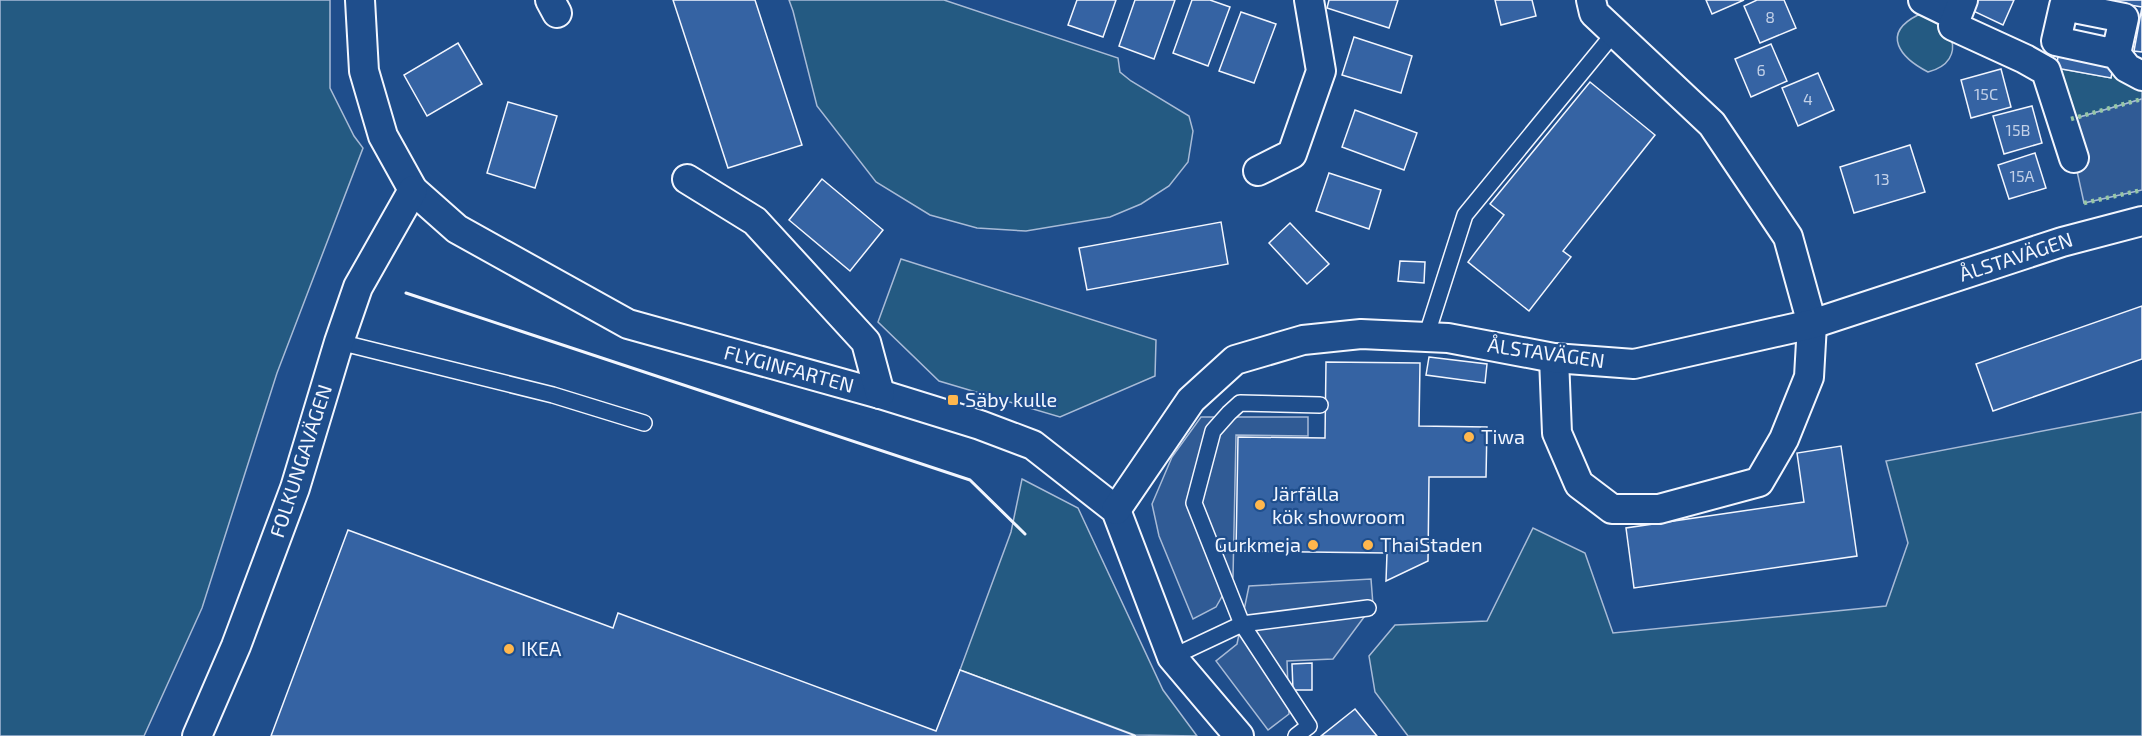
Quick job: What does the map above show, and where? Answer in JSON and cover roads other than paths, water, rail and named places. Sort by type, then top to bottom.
[{"type":"street","name":"FLYGINFARTEN","points":[[360,0],[364,71],[383,136],[413,190],[457,229],[628,324],[880,394],[980,425],[1033,445],[1116,510]]},
{"type":"street","points":[[1258,171],[1292,154],[1321,71],[1309,0]]},
{"type":"street","points":[[1554,358],[1557,433],[1579,484],[1612,509],[1659,508],[1759,482],[1784,439],[1809,377],[1812,324],[1788,237],[1712,124],[1594,13],[1592,0]]},
{"type":"street","points":[[1923,0],[1960,8],[1953,26],[2046,71]]},
{"type":"street","points":[[2074,158],[2046,71],[2056,41],[2116,54],[2127,68],[2142,76]]},
{"type":"street","points":[[687,179],[755,221],[866,342],[880,394]]},
{"type":"street","name":"FOLKUNGAVÄGEN","points":[[196,736],[236,646],[295,488],[358,287],[413,190]]},
{"type":"street","name":"ÅLSTAVÄGEN","points":[[1116,510],[1191,400],[1235,360],[1303,340],[1361,334],[1448,338],[1554,358],[1634,364],[1812,324],[2062,242],[2142,221]]},
{"type":"street","points":[[1116,510],[1172,657],[1239,736]]},
{"type":"lane","points":[[1426,337],[1465,215],[1615,32]]},
{"type":"lane","points":[[339,342],[553,395],[644,423]]},
{"type":"lane","points":[[1296,736],[1309,726],[1242,624],[1194,503],[1213,431],[1229,412],[1240,404],[1320,405]]},
{"type":"lane","points":[[1172,657],[1242,624],[1368,608]]},
{"type":"place","name":"Säby kulle","points":[[953,400]]},
{"type":"place","name":"Tiwa","points":[[1469,437]]},
{"type":"place","name":"Järfälla kök showroom","points":[[1260,505]]},
{"type":"place","name":"Gurkmeja","points":[[1313,545]]},
{"type":"place","name":"ThaiStaden","points":[[1368,545]]},
{"type":"place","name":"IKEA","points":[[509,649]]}]
